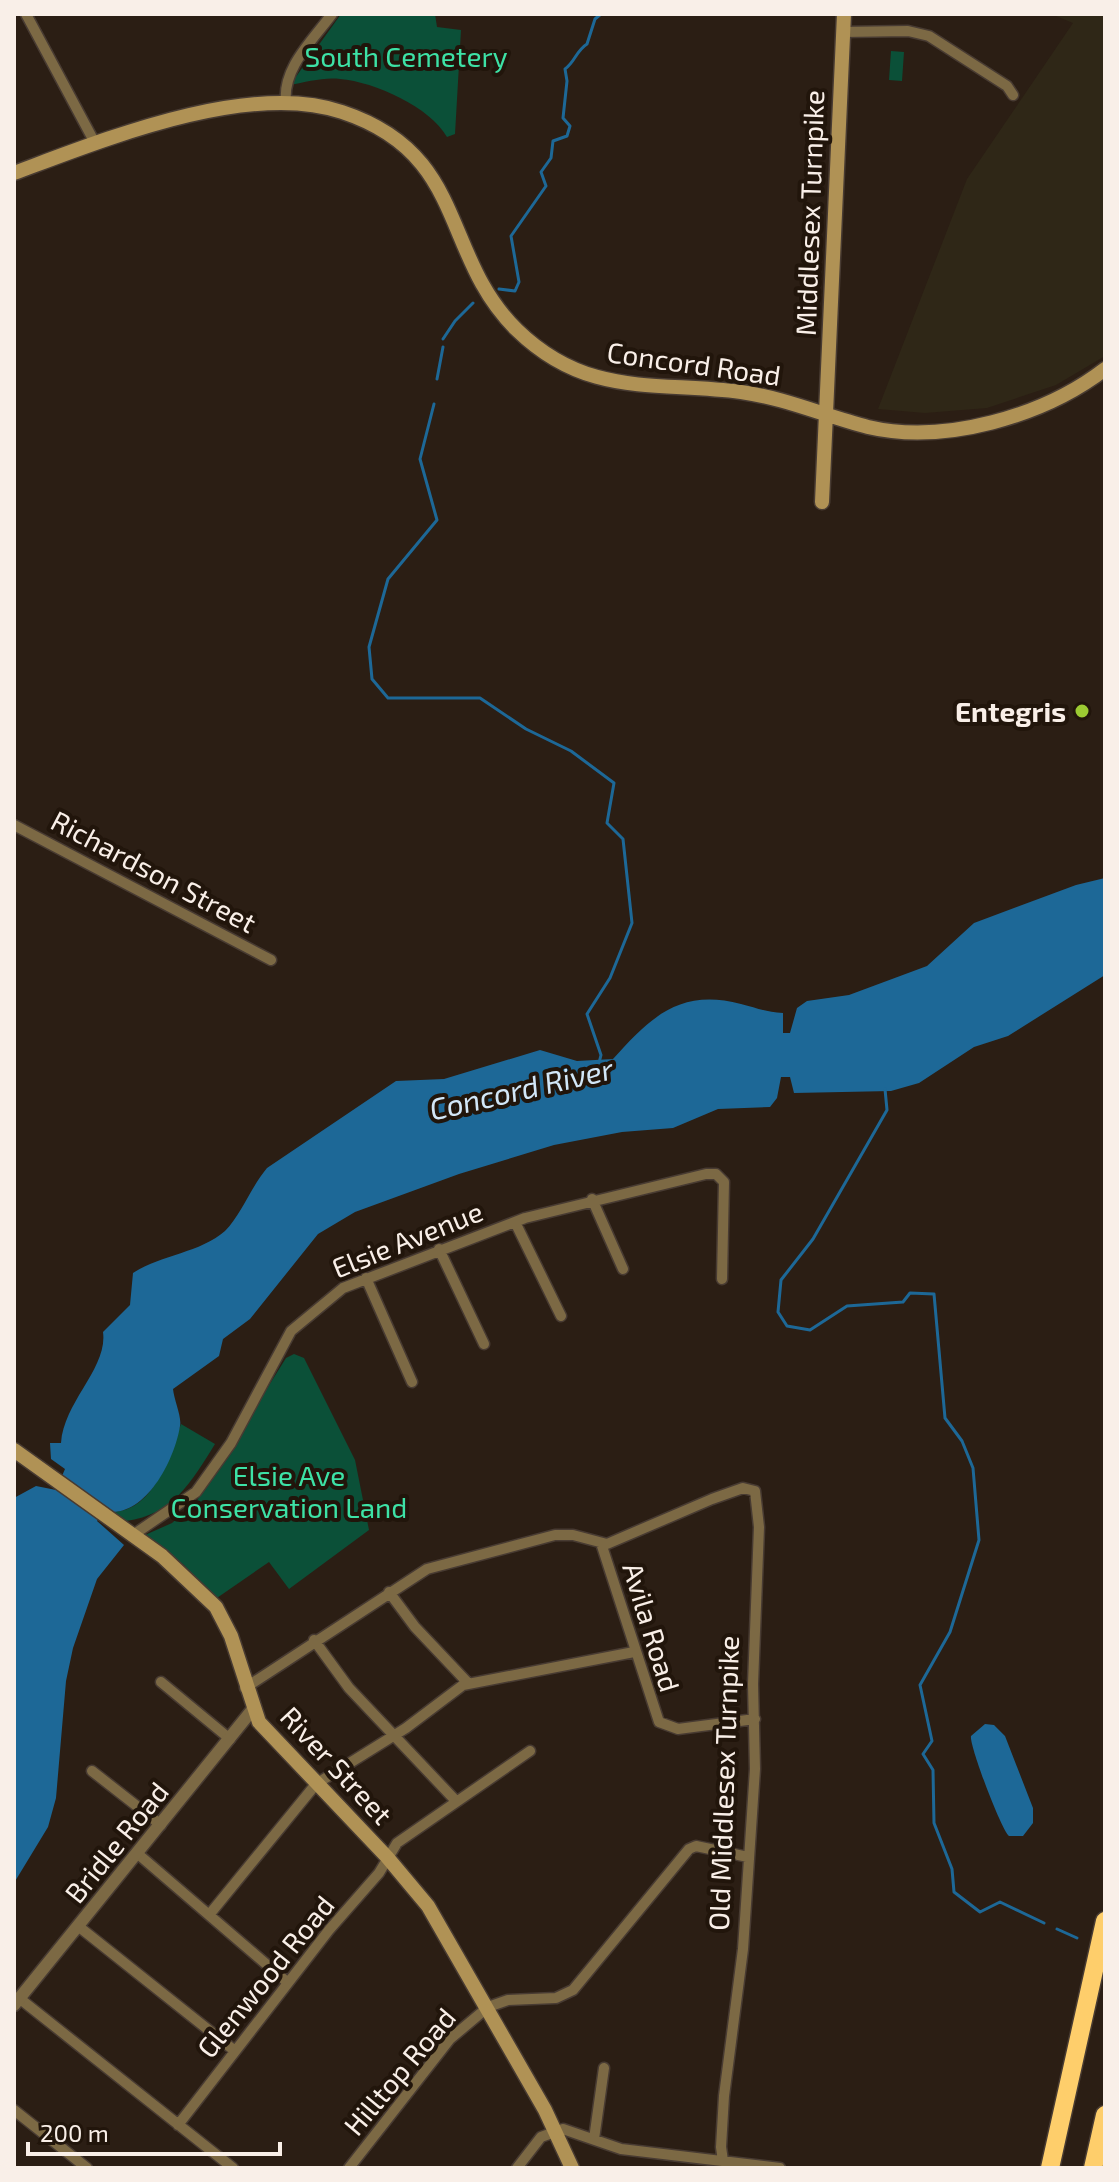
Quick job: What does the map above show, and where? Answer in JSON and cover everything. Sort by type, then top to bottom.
[{"type":"highway","points":[[1050,2168],[1105,1921]]},
{"type":"highway","points":[[1093,2168],[1105,2115]]},
{"type":"main road","name":"Middlesex Turnpike","points":[[828,414],[844,14]]},
{"type":"main road","name":"Concord Road","points":[[14,173],[95,143],[170,121],[286,103],[331,108],[359,118],[409,151],[443,192],[480,280],[496,307],[549,356],[574,369],[628,385],[739,392],[879,429],[940,431],[1036,409],[1078,389],[1105,369]]},
{"type":"main road","points":[[822,502],[828,414]]},
{"type":"main road","name":"River Street","points":[[14,1450],[184,1573],[216,1607],[231,1636],[253,1709],[267,1732],[387,1857],[436,1918],[555,2130],[572,2168]]},
{"type":"street","points":[[26,14],[95,143]]},
{"type":"street","points":[[286,103],[285,86],[292,67],[332,14]]},
{"type":"street","points":[[842,32],[908,31],[929,36],[1007,86],[1013,95]]},
{"type":"street","name":"Richardson Street","points":[[14,825],[271,960]]},
{"type":"street","name":"Elsie Avenue","points":[[133,1535],[196,1492],[208,1477],[231,1443],[291,1331],[324,1300],[366,1278],[515,1222],[592,1199],[696,1175],[716,1174],[724,1182],[722,1279]]},
{"type":"street","points":[[592,1199],[623,1269]]},
{"type":"street","points":[[515,1222],[561,1316]]},
{"type":"street","points":[[439,1249],[484,1344]]},
{"type":"street","points":[[366,1278],[412,1382]]},
{"type":"street","name":"Old Middlesex Turnpike","points":[[601,1543],[615,1542],[676,1513],[743,1488],[752,1488],[757,1494],[755,1719],[748,1857],[743,1949],[727,2055],[723,2164]]},
{"type":"street","points":[[245,1688],[314,1640],[437,1565],[524,1541],[567,1535],[601,1543]]},
{"type":"street","name":"Avila Road","points":[[601,1543],[654,1715],[666,1726],[678,1729],[755,1719]]},
{"type":"street","points":[[389,1592],[415,1627],[468,1683]]},
{"type":"street","points":[[314,1640],[349,1688],[456,1801]]},
{"type":"street","points":[[209,1915],[316,1784],[395,1735],[468,1683],[634,1652]]},
{"type":"street","points":[[161,1682],[230,1739]]},
{"type":"street","name":"Bridle Road","points":[[17,2001],[253,1709]]},
{"type":"street","name":"Glenwood Road","points":[[178,2125],[287,1982],[406,1836],[530,1751]]},
{"type":"street","points":[[92,1771],[161,1825]]},
{"type":"street","points":[[488,2007],[508,2000],[556,1998],[573,1990],[692,1847],[748,1857]]},
{"type":"street","points":[[138,1854],[287,1982]]},
{"type":"street","points":[[78,1926],[235,2051]]},
{"type":"street","points":[[17,2001],[233,2168]]},
{"type":"street","name":"Hilltop Road","points":[[349,2168],[450,2039],[488,2007]]},
{"type":"street","points":[[594,2139],[604,2068]]},
{"type":"street","points":[[14,2110],[87,2168]]},
{"type":"street","points":[[517,2168],[541,2137],[555,2130],[569,2130],[637,2152],[780,2168]]},
{"type":"shaded area","points":[[1051,14],[1105,14],[1105,356],[1056,385],[987,408],[925,413],[878,409],[967,179],[1073,23]]},
{"type":"green space","name":"South Cemetery","points":[[341,14],[435,14],[437,27],[461,30],[455,134],[447,137],[415,106],[369,85],[334,79],[290,85]]},
{"type":"green space","points":[[891,51],[904,52],[902,81],[889,80]]},
{"type":"green space","name":"Elsie Ave Conservation Land","points":[[294,1354],[304,1358],[355,1460],[369,1530],[289,1589],[269,1562],[214,1600],[184,1565],[145,1535],[172,1523],[196,1502],[286,1358]]},
{"type":"green space","name":"Elsie Ave Conservation Land","points":[[181,1424],[215,1444],[189,1483],[169,1504],[156,1512],[126,1521],[113,1512],[140,1502],[150,1492],[165,1465]]},
{"type":"water","name":"Concord River","points":[[1105,878],[1105,975],[1008,1036],[974,1047],[919,1083],[891,1091],[794,1093],[790,1077],[781,1077],[777,1098],[770,1107],[718,1109],[673,1128],[622,1132],[554,1145],[459,1174],[355,1212],[318,1234],[250,1319],[223,1339],[219,1356],[173,1389],[180,1418],[177,1439],[166,1467],[149,1493],[126,1509],[113,1512],[106,1506],[97,1521],[124,1545],[97,1579],[73,1648],[66,1681],[56,1798],[48,1827],[14,1883],[14,1498],[36,1486],[56,1490],[65,1469],[51,1459],[50,1443],[61,1443],[70,1413],[99,1359],[103,1332],[130,1305],[133,1273],[204,1244],[225,1231],[267,1168],[396,1081],[444,1079],[540,1050],[577,1061],[613,1059],[654,1019],[684,1003],[701,1000],[720,1000],[783,1013],[783,1033],[790,1033],[797,1008],[807,1001],[849,995],[927,966],[974,923],[1076,885]]},
{"type":"water","points":[[985,1724],[994,1725],[1005,1736],[1033,1808],[1033,1823],[1023,1836],[1009,1836],[1005,1830],[980,1770],[971,1736]]},
{"type":"waterway","points":[[499,289],[515,291],[519,282],[511,236],[546,186],[541,172],[551,158],[553,141],[567,136],[570,126],[563,118],[567,81],[565,69],[587,44],[595,19],[601,14]]},
{"type":"waterway","points":[[443,339],[473,303]]},
{"type":"waterway","points":[[437,379],[443,347]]},
{"type":"waterway","name":"Concord River","points":[[434,404],[420,459],[437,520],[388,579],[369,647],[372,679],[388,698],[480,698],[526,729],[571,751],[614,783],[607,823],[623,839],[632,923],[610,978],[587,1014],[601,1055],[599,1063]]},
{"type":"waterway","points":[[885,1089],[887,1110],[813,1239],[781,1280],[778,1312],[787,1326],[810,1330],[847,1306],[903,1302],[910,1293],[934,1294],[945,1418],[962,1441],[973,1468],[979,1540],[950,1632],[920,1685],[932,1741],[923,1754],[933,1770],[934,1823],[952,1869],[954,1892],[980,1912],[1000,1902],[1044,1923]]},
{"type":"waterway","points":[[1057,1929],[1077,1938]]},
{"type":"place","name":"Entegris","points":[[1082,711]]}]
